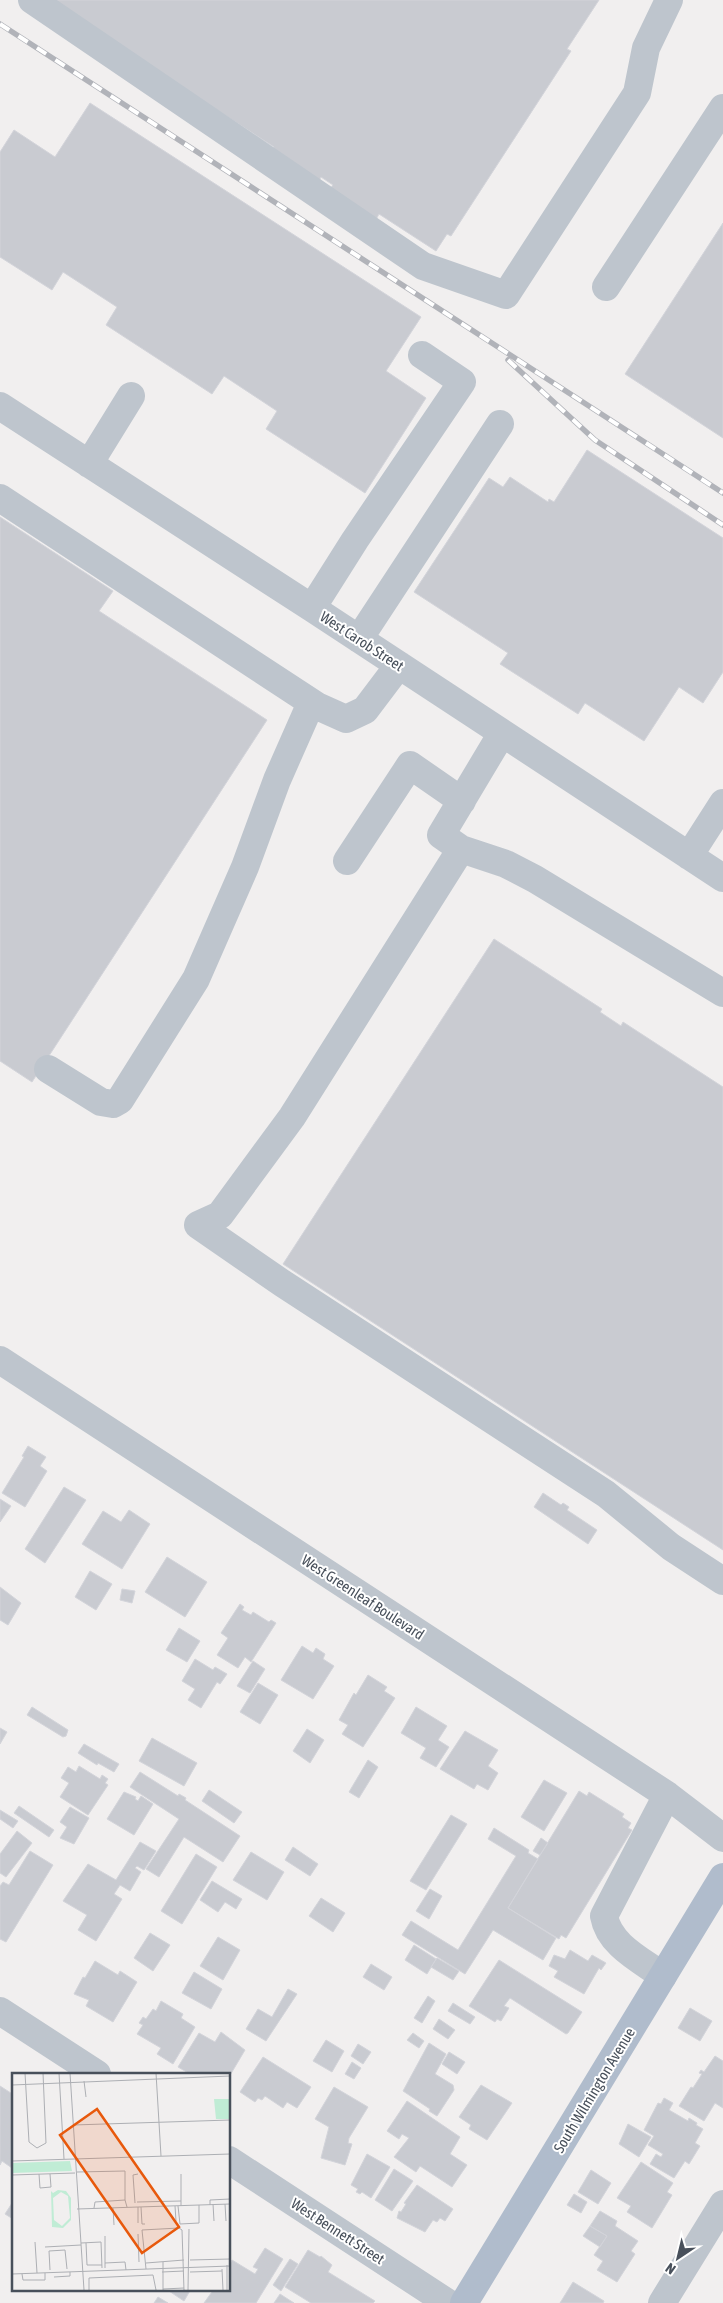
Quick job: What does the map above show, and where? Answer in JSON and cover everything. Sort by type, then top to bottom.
[{"type":"main road","name":"South Wilmington Avenue","points":[[464,2303],[723,1877]]},
{"type":"street","points":[[32,0],[423,266],[506,295],[637,93],[646,48],[669,0]]},
{"type":"street","points":[[606,287],[723,108]]},
{"type":"street","points":[[312,608],[355,540],[462,382],[422,355]]},
{"type":"street","points":[[89,464],[132,396]]},
{"type":"street","name":"West Carob Street","points":[[0,406],[723,878]]},
{"type":"street","points":[[359,639],[500,424]]},
{"type":"street","points":[[0,498],[317,706],[346,719],[365,710],[399,665]]},
{"type":"street","points":[[48,1070],[102,1102],[112,1104],[120,1100],[196,979],[245,867],[278,780],[307,712],[317,706]]},
{"type":"street","points":[[502,733],[441,835],[461,849],[506,864],[535,879],[723,993]]},
{"type":"street","points":[[346,861],[410,765],[462,801]]},
{"type":"street","points":[[689,856],[723,803]]},
{"type":"street","points":[[461,849],[292,1117],[220,1214],[198,1225],[282,1283],[606,1494],[671,1547],[723,1581]]},
{"type":"street","name":"West Greenleaf Boulevard","points":[[0,1360],[667,1795],[723,1838]]},
{"type":"street","points":[[663,1976],[621,1946],[606,1930],[604,1916],[667,1795]]},
{"type":"street","points":[[0,2011],[95,2073]]},
{"type":"street","name":"West Bennett Street","points":[[230,2161],[448,2303]]},
{"type":"street","points":[[662,2303],[723,2204]]},
{"type":"building","points":[[47,0],[599,0],[567,49],[571,51],[451,236],[447,234],[436,251],[379,214],[373,225],[326,194],[333,185],[321,177],[316,186],[269,155],[274,147]]},
{"type":"building","points":[[90,103],[421,317],[386,371],[426,398],[365,493],[266,429],[277,411],[224,376],[212,394],[106,325],[117,307],[63,272],[52,290],[0,257],[0,152],[14,130],[55,157]]},
{"type":"building","points":[[723,223],[723,438],[625,374]]},
{"type":"building","points":[[587,450],[723,538],[723,672],[703,703],[679,687],[644,741],[585,703],[578,714],[500,664],[508,653],[414,592],[489,478],[503,487],[510,477],[548,502],[549,499],[554,502]]},
{"type":"building","points":[[0,517],[113,591],[99,611],[267,720],[32,1082],[0,1061]]},
{"type":"building","points":[[494,939],[602,1009],[600,1012],[621,1026],[623,1022],[723,1087],[723,1550],[283,1264]]},
{"type":"building","points":[[28,1446],[46,1457],[40,1466],[47,1471],[25,1507],[2,1493],[24,1457],[22,1456]]},
{"type":"building","points":[[64,1487],[86,1500],[45,1563],[25,1549]]},
{"type":"building","points":[[543,1493],[561,1505],[563,1503],[569,1507],[567,1510],[597,1530],[588,1544],[534,1507]]},
{"type":"building","points":[[0,1499],[11,1506],[0,1522]]},
{"type":"building","points":[[129,1510],[150,1524],[122,1569],[82,1544],[103,1511],[121,1522]]},
{"type":"building","points":[[167,1557],[207,1582],[185,1617],[145,1592]]},
{"type":"building","points":[[90,1571],[112,1584],[96,1610],[75,1597]]},
{"type":"building","points":[[0,1587],[21,1603],[8,1625],[0,1620]]},
{"type":"building","points":[[122,1589],[135,1591],[132,1603],[120,1600]]},
{"type":"building","points":[[240,1604],[244,1607],[242,1610],[251,1615],[253,1612],[269,1622],[271,1620],[276,1623],[251,1662],[245,1657],[238,1668],[217,1655],[228,1638],[221,1633]]},
{"type":"building","points":[[179,1628],[200,1641],[187,1662],[166,1650]]},
{"type":"building","points":[[302,1646],[313,1653],[316,1648],[325,1654],[323,1659],[334,1666],[313,1699],[281,1680]]},
{"type":"building","points":[[195,1659],[213,1670],[215,1667],[227,1674],[220,1684],[217,1682],[201,1708],[188,1700],[195,1689],[182,1681]]},
{"type":"building","points":[[253,1661],[265,1669],[250,1693],[237,1686]]},
{"type":"building","points":[[368,1675],[387,1687],[384,1691],[395,1698],[363,1747],[342,1734],[348,1725],[339,1720],[354,1693],[356,1695]]},
{"type":"building","points":[[258,1683],[278,1695],[260,1724],[240,1712]]},
{"type":"building","points":[[32,1707],[68,1730],[66,1736],[63,1737],[27,1715]]},
{"type":"building","points":[[416,1707],[447,1726],[438,1740],[449,1747],[436,1767],[420,1758],[426,1748],[401,1733]]},
{"type":"building","points":[[0,1728],[7,1732],[0,1744]]},
{"type":"building","points":[[307,1729],[324,1740],[310,1763],[293,1751]]},
{"type":"building","points":[[465,1731],[498,1750],[488,1766],[498,1773],[488,1790],[477,1784],[474,1789],[440,1769]]},
{"type":"building","points":[[152,1738],[197,1763],[184,1786],[139,1761]]},
{"type":"building","points":[[84,1744],[119,1764],[114,1772],[98,1763],[97,1765],[78,1753]]},
{"type":"building","points":[[368,1760],[378,1767],[359,1798],[349,1792]]},
{"type":"building","points":[[79,1766],[100,1779],[102,1775],[108,1779],[105,1783],[108,1785],[88,1815],[60,1797],[69,1783],[61,1778],[68,1767],[76,1772]]},
{"type":"building","points":[[140,1772],[178,1796],[179,1794],[186,1798],[185,1800],[240,1836],[223,1862],[184,1837],[159,1877],[146,1869],[179,1819],[130,1787]]},
{"type":"building","points":[[544,1780],[567,1793],[544,1831],[521,1817]]},
{"type":"building","points":[[209,1790],[242,1812],[234,1823],[202,1801]]},
{"type":"building","points":[[579,1791],[587,1796],[589,1792],[624,1814],[622,1817],[631,1823],[628,1828],[632,1830],[566,1938],[561,1935],[559,1939],[508,1908]]},
{"type":"building","points":[[124,1792],[136,1797],[135,1799],[138,1801],[141,1796],[153,1804],[134,1835],[107,1819]]},
{"type":"building","points":[[19,1806],[54,1830],[49,1837],[14,1813]]},
{"type":"building","points":[[70,1807],[89,1818],[74,1844],[60,1838],[67,1827],[60,1822]]},
{"type":"building","points":[[0,1810],[18,1821],[13,1828],[0,1819]]},
{"type":"building","points":[[451,1815],[467,1824],[426,1890],[410,1881]]},
{"type":"building","points":[[494,1828],[529,1850],[528,1853],[538,1859],[508,1908],[556,1938],[543,1960],[493,1930],[465,1974],[402,1935],[411,1921],[458,1950],[516,1856],[488,1839]]},
{"type":"building","points":[[17,1831],[32,1843],[6,1877],[0,1873],[0,1854]]},
{"type":"building","points":[[541,1838],[548,1843],[540,1855],[533,1851]]},
{"type":"building","points":[[140,1842],[156,1851],[144,1870],[137,1866],[135,1868],[141,1872],[130,1891],[120,1885],[114,1894],[122,1899],[96,1941],[78,1930],[87,1915],[63,1901],[88,1864],[116,1880]]},
{"type":"building","points":[[293,1847],[318,1864],[310,1876],[285,1860]]},
{"type":"building","points":[[30,1851],[53,1865],[6,1942],[0,1939],[0,1886],[3,1882],[9,1885]]},
{"type":"building","points":[[251,1852],[284,1872],[267,1900],[233,1880]]},
{"type":"building","points":[[196,1854],[217,1867],[182,1924],[161,1911]]},
{"type":"building","points":[[212,1881],[242,1899],[236,1909],[225,1902],[218,1912],[200,1900]]},
{"type":"building","points":[[430,1889],[442,1896],[429,1919],[416,1911]]},
{"type":"building","points":[[321,1898],[345,1913],[333,1932],[309,1916]]},
{"type":"building","points":[[150,1933],[170,1945],[153,1971],[134,1958]]},
{"type":"building","points":[[218,1937],[240,1950],[223,1980],[200,1966]]},
{"type":"building","points":[[414,1945],[436,1959],[427,1974],[405,1960]]},
{"type":"building","points":[[570,1950],[588,1961],[592,1955],[606,1963],[601,1970],[599,1968],[584,1994],[554,1977],[558,1971],[549,1966],[554,1955],[565,1959]]},
{"type":"building","points":[[437,1958],[459,1971],[453,1980],[431,1967]]},
{"type":"building","points":[[499,1960],[582,2012],[568,2033],[566,2034],[510,1998],[504,2006],[509,2008],[501,2021],[497,2019],[495,2022],[469,2006]]},
{"type":"building","points":[[95,1961],[118,1975],[120,1971],[137,1982],[113,2022],[86,2006],[89,2000],[74,1994],[83,1977],[85,1978]]},
{"type":"building","points":[[371,1964],[392,1977],[384,1990],[363,1977]]},
{"type":"building","points":[[194,1972],[222,1989],[211,2009],[182,1993]]},
{"type":"building","points":[[288,1989],[297,1994],[266,2041],[246,2029],[258,2009],[272,2017]]},
{"type":"building","points":[[428,1996],[435,2001],[422,2023],[414,2018]]},
{"type":"building","points":[[161,2001],[183,2014],[181,2018],[195,2027],[173,2064],[157,2054],[161,2048],[137,2034],[143,2025],[139,2023],[143,2017],[146,2019],[153,2009],[156,2011]]},
{"type":"building","points":[[453,2003],[475,2017],[470,2024],[448,2011]]},
{"type":"building","points":[[690,2008],[712,2021],[700,2041],[678,2028]]},
{"type":"building","points":[[439,2019],[455,2030],[448,2039],[433,2029]]},
{"type":"building","points":[[221,2032],[245,2050],[230,2075],[230,2073],[188,2073],[178,2067],[199,2033],[215,2042]]},
{"type":"building","points":[[413,2033],[424,2041],[419,2048],[407,2040]]},
{"type":"building","points":[[326,2040],[344,2051],[332,2072],[313,2061]]},
{"type":"building","points":[[429,2043],[446,2054],[435,2074],[453,2085],[454,2090],[437,2116],[403,2091]]},
{"type":"building","points":[[358,2044],[371,2052],[363,2064],[351,2056]]},
{"type":"building","points":[[449,2052],[465,2062],[457,2074],[442,2064]]},
{"type":"building","points":[[715,2056],[723,2061],[723,2108],[715,2103],[704,2121],[679,2106],[702,2074],[699,2073],[701,2070],[704,2072]]},
{"type":"building","points":[[263,2057],[311,2087],[297,2108],[287,2102],[283,2108],[265,2096],[262,2100],[258,2098],[255,2102],[240,2092]]},
{"type":"building","points":[[352,2062],[361,2068],[354,2079],[345,2074]]},
{"type":"building","points":[[481,2085],[512,2103],[487,2140],[469,2129],[471,2125],[459,2117]]},
{"type":"building","points":[[0,2086],[12,2094],[12,2168],[2,2161],[0,2165]]},
{"type":"building","points":[[334,2087],[368,2107],[349,2138],[348,2143],[352,2144],[345,2165],[321,2158],[329,2127],[315,2119]]},
{"type":"building","points":[[664,2098],[673,2103],[669,2110],[688,2121],[689,2118],[703,2129],[695,2143],[700,2146],[689,2164],[685,2161],[674,2178],[650,2164],[656,2154],[661,2157],[663,2154],[648,2145],[654,2136],[644,2130],[658,2103],[661,2104]]},
{"type":"building","points":[[407,2101],[460,2137],[450,2154],[467,2165],[452,2187],[420,2166],[416,2172],[394,2157],[409,2138],[402,2134],[399,2139],[387,2131]]},
{"type":"building","points":[[628,2124],[651,2137],[639,2157],[619,2144]]},
{"type":"building","points":[[367,2154],[390,2167],[371,2198],[362,2192],[360,2194],[356,2192],[358,2189],[351,2185]]},
{"type":"building","points":[[641,2162],[673,2183],[667,2192],[672,2195],[652,2228],[627,2212],[631,2206],[617,2198]]},
{"type":"building","points":[[394,2169],[413,2181],[392,2211],[375,2200]]},
{"type":"building","points":[[591,2170],[611,2183],[598,2204],[578,2192]]},
{"type":"building","points":[[417,2185],[453,2209],[445,2221],[440,2218],[437,2222],[433,2220],[425,2232],[397,2218],[399,2211],[401,2212],[406,2204],[404,2203]]},
{"type":"building","points":[[574,2194],[587,2202],[581,2213],[567,2205]]},
{"type":"building","points":[[12,2203],[12,2218],[5,2214]]},
{"type":"building","points":[[600,2211],[617,2221],[615,2226],[638,2241],[631,2251],[635,2254],[617,2282],[597,2270],[603,2261],[594,2255],[607,2236],[590,2226]]},
{"type":"building","points":[[590,2226],[607,2236],[600,2247],[583,2236]]},
{"type":"building","points":[[265,2248],[283,2259],[256,2303],[204,2303],[213,2290],[230,2290],[230,2264],[232,2260],[255,2274],[258,2269],[253,2267]]},
{"type":"building","points":[[308,2250],[321,2256],[332,2265],[328,2272],[375,2301],[373,2303],[311,2303],[285,2287]]},
{"type":"building","points":[[290,2259],[298,2264],[281,2291],[273,2285]]},
{"type":"building","points":[[573,2282],[604,2301],[603,2303],[560,2303]]},
{"type":"building","points":[[168,2290],[190,2290],[184,2301]]},
{"type":"building","points":[[280,2294],[294,2303],[274,2303]]},
{"type":"building","points":[[158,2297],[168,2303],[154,2303]]},
{"type":"railway","points":[[0,24],[723,493]]},
{"type":"railway","points":[[508,360],[595,440],[723,525]]}]
